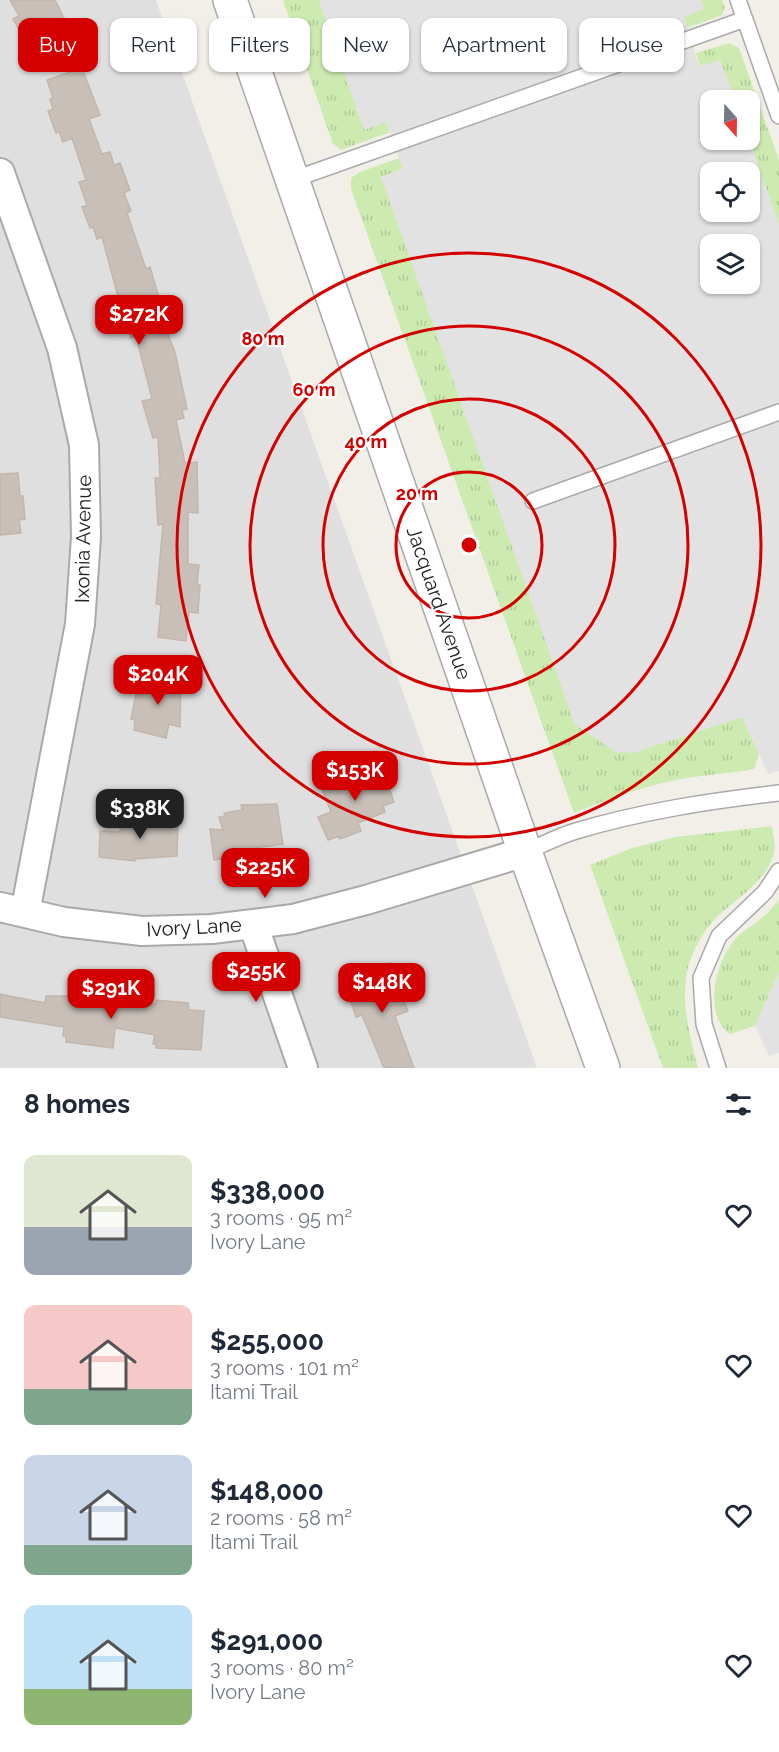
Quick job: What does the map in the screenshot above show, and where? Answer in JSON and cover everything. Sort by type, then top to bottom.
[{"type":"street","name":"Jacquard Avenue","points":[[230,0],[525,852],[603,1068]]},
{"type":"street","name":"Ixonia Avenue","points":[[0,174],[62,348],[84,446],[86,537],[80,624],[13,910]]},
{"type":"street","name":"Ivory Lane","points":[[13,910],[64,922],[142,931],[212,929],[293,918],[366,900],[525,852]]},
{"type":"street","points":[[253,924],[303,1068]]},
{"type":"lane","points":[[738,0],[779,116]]},
{"type":"lane","points":[[292,180],[745,19]]},
{"type":"lane","points":[[533,501],[779,412]]},
{"type":"lane","points":[[525,852],[574,832],[635,815],[689,804],[779,793]]},
{"type":"lane","points":[[718,1068],[704,1024],[701,978],[719,936],[765,892],[779,871]]},
{"type":"shaded area","points":[[0,0],[156,0],[162,18],[110,18],[110,72],[182,72],[537,1068],[0,1068]]},
{"type":"shaded area","points":[[319,0],[701,0],[704,9],[684,17],[699,66],[720,60],[731,90],[700,90],[700,150],[753,150],[757,162],[700,162],[700,222],[760,222],[760,171],[779,225],[779,771],[768,774],[742,717],[632,753],[616,752],[575,725],[381,177],[403,169],[386,122],[364,130],[344,72],[409,72],[409,18],[325,18]]},
{"type":"shaded area","points":[[779,972],[779,1053],[769,1056],[755,1026]]},
{"type":"green space","points":[[283,0],[319,0],[325,18],[322,18],[322,72],[344,72],[364,129],[386,122],[390,132],[341,150],[333,144],[308,72],[310,72],[310,18],[289,18]]},
{"type":"green space","points":[[701,0],[722,0],[725,7],[722,15],[687,28],[683,16],[704,9]]},
{"type":"green space","points":[[729,43],[739,48],[754,90],[731,90],[720,60],[700,67],[696,53]]},
{"type":"green space","points":[[760,107],[779,160],[779,225],[760,171],[760,162],[757,162],[753,150],[760,150]]},
{"type":"green space","points":[[399,158],[403,169],[381,177],[632,753],[742,717],[759,754],[754,769],[691,777],[659,784],[574,813],[351,189],[351,178],[360,172]]},
{"type":"green space","points":[[772,826],[775,850],[763,875],[708,927],[689,964],[685,1003],[698,1068],[663,1068],[590,865],[632,848],[675,837]]},
{"type":"green space","points":[[779,900],[779,972],[755,1026],[730,1034],[721,1025],[716,1014],[714,1000],[718,972],[723,959],[737,937],[763,917]]},
{"type":"building","points":[[10,0],[55,0],[64,18],[18,18],[18,28],[13,19],[19,16]]},
{"type":"building","points":[[70,72],[84,72],[100,115],[89,119],[102,154],[110,152],[114,165],[120,163],[130,190],[124,193],[131,211],[127,213],[146,269],[150,267],[162,308],[158,309],[175,352],[187,409],[182,410],[184,418],[176,420],[185,463],[197,462],[198,513],[188,512],[188,564],[199,565],[197,584],[200,585],[198,613],[189,612],[186,641],[158,637],[161,605],[156,604],[163,524],[158,525],[155,478],[160,478],[158,437],[153,438],[142,401],[152,399],[136,336],[131,338],[118,305],[120,304],[102,237],[97,239],[82,207],[87,205],[79,182],[86,180],[72,138],[63,142],[59,132],[56,133],[48,111],[53,109],[50,99],[53,98],[47,80]]},
{"type":"building","points":[[18,473],[25,519],[19,520],[21,533],[0,535],[0,474]]},
{"type":"building","points":[[147,674],[181,681],[180,727],[169,724],[166,738],[134,730],[135,720],[131,719],[136,694],[143,695]]},
{"type":"building","points":[[381,764],[394,802],[383,806],[385,812],[358,823],[361,831],[340,839],[339,836],[328,840],[318,817],[331,812],[321,786]]},
{"type":"building","points":[[277,804],[283,844],[247,849],[249,856],[214,860],[210,829],[223,830],[219,817],[225,816],[224,813],[242,810],[241,805]]},
{"type":"building","points":[[121,818],[178,821],[177,856],[135,859],[135,861],[99,857],[100,831],[120,832]]},
{"type":"building","points":[[390,963],[408,1011],[395,1016],[414,1068],[384,1068],[362,1015],[356,1017],[348,993],[356,990],[351,976]]},
{"type":"building","points":[[0,994],[45,1003],[46,996],[106,996],[105,1003],[147,1006],[147,1003],[156,1004],[156,1000],[188,1003],[189,1010],[204,1011],[201,1050],[156,1048],[156,1044],[153,1044],[155,1035],[115,1028],[113,1048],[66,1042],[66,1036],[63,1036],[64,1027],[0,1017]]}]
